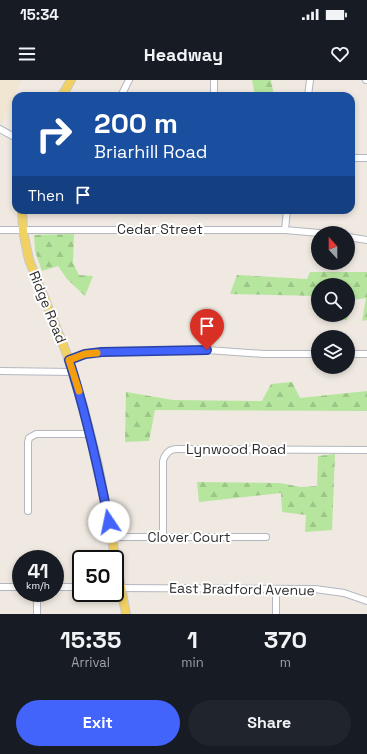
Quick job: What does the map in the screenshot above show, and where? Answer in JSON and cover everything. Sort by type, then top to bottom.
[{"type":"main road","points":[[64,92],[71,80]]},
{"type":"main road","name":"Ridge Road","points":[[22,214],[26,250],[32,269],[69,360],[90,434],[98,465],[113,550]]},
{"type":"main road","name":"Ridge Road","points":[[122,602],[126,614]]},
{"type":"street","points":[[123,92],[129,80]]},
{"type":"street","points":[[214,80],[214,92]]},
{"type":"street","points":[[308,92],[310,80]]},
{"type":"street","points":[[0,129],[12,136]]},
{"type":"street","points":[[355,158],[367,158]]},
{"type":"street","points":[[285,230],[287,214]]},
{"type":"street","name":"Cedar Street","points":[[0,230],[285,230],[311,232]]},
{"type":"street","points":[[355,238],[367,240]]},
{"type":"street","points":[[69,360],[85,354],[102,352],[207,350],[264,354],[311,354]]},
{"type":"street","points":[[355,354],[367,354]]},
{"type":"street","points":[[0,372],[73,372]]},
{"type":"street","points":[[28,511],[28,442],[30,436],[36,434],[90,434]]},
{"type":"street","name":"Lynwood Road","points":[[163,537],[164,461],[166,454],[172,450],[367,450]]},
{"type":"street","name":"Clover Court","points":[[111,536],[266,537]]},
{"type":"street","points":[[0,587],[12,587]]},
{"type":"street","name":"East Bradford Avenue","points":[[124,588],[276,589],[330,591],[344,593],[367,601]]},
{"type":"street","points":[[276,589],[276,614]]},
{"type":"street","points":[[37,602],[37,614]]},
{"type":"shaded area","points":[[0,80],[21,80],[16,92],[12,92],[12,100],[0,125]]},
{"type":"green space","points":[[252,80],[271,80],[273,92],[254,92]]},
{"type":"green space","points":[[74,234],[73,263],[79,275],[93,276],[85,296],[67,279],[58,266],[42,271],[35,251],[34,235]]},
{"type":"green space","points":[[310,272],[367,272],[367,320],[362,321],[366,298],[355,300],[355,278],[311,278],[311,296],[230,294],[237,275],[307,279]]},
{"type":"green space","points":[[292,382],[300,398],[367,391],[367,411],[155,410],[149,441],[125,442],[126,392],[173,400],[262,401],[271,384]]},
{"type":"green space","points":[[335,454],[332,530],[305,532],[306,515],[282,512],[281,493],[199,502],[197,482],[280,483],[301,487],[317,486],[318,456]]},
{"type":"slow traffic","points":[[79,391],[69,360],[85,354],[97,353]]},
{"type":"route","points":[[109,522],[98,465],[83,406],[69,360],[85,354],[102,352],[207,350]]}]
